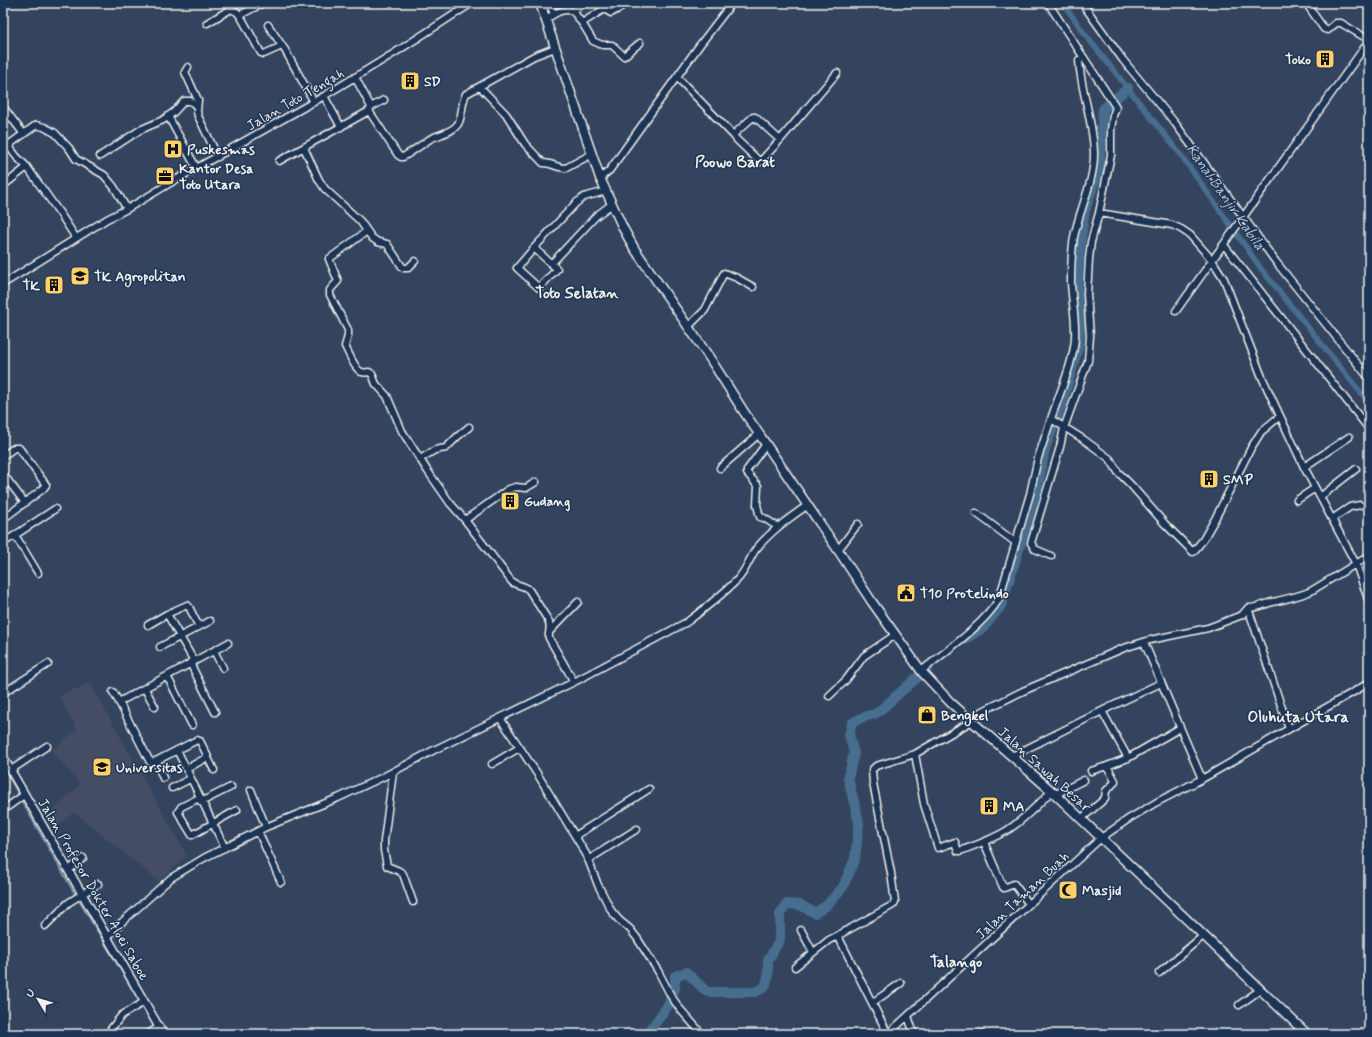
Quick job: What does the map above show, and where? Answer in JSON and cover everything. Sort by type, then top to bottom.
[{"type":"main road","name":"Jalan Sawah Besar","points":[[540,5],[600,178],[634,248],[895,635],[921,671],[940,693],[1054,793],[1307,1034]]},
{"type":"street","points":[[240,15],[263,3]]},
{"type":"street","name":"Jalan Toto Tengah","points":[[3,284],[106,219],[127,209],[314,102],[472,3]]},
{"type":"street","points":[[545,20],[554,14],[565,10],[572,11],[584,3]]},
{"type":"street","points":[[600,178],[609,171],[619,155],[732,3]]},
{"type":"street","points":[[1048,3],[1116,107],[1111,130],[1111,155],[1099,213],[1091,242],[1089,259],[1087,294],[1090,347],[1084,374],[1062,426],[1060,447],[1031,543],[1034,549],[1052,556]]},
{"type":"street","points":[[1082,3],[1123,60],[1175,123],[1243,219],[1369,378]]},
{"type":"street","points":[[1176,311],[1369,41],[1341,22],[1336,23],[1328,30],[1324,30],[1306,3]]},
{"type":"street","points":[[540,5],[551,7],[554,14]]},
{"type":"street","points":[[582,23],[604,9],[611,13],[620,8]]},
{"type":"street","points":[[207,23],[231,10],[235,11],[240,15],[261,53],[264,54],[282,46]]},
{"type":"street","points":[[572,11],[582,23],[593,41],[602,45],[612,45],[624,56],[640,43]]},
{"type":"street","points":[[268,25],[285,50],[314,102]]},
{"type":"street","points":[[355,77],[370,109],[401,157],[411,153],[431,138],[448,132],[455,127],[460,118],[465,96],[468,92],[480,87],[534,56],[555,48]]},
{"type":"street","points":[[921,671],[977,625],[995,606],[999,599],[1030,494],[1038,458],[1053,419],[1070,364],[1075,335],[1071,281],[1073,244],[1094,157],[1094,143],[1090,118],[1080,79],[1078,60]]},
{"type":"street","points":[[188,68],[186,76],[198,100],[198,116],[218,157]]},
{"type":"street","points":[[678,77],[737,140],[760,162],[837,73]]},
{"type":"street","points":[[480,87],[506,114],[525,144],[543,163],[552,163],[555,166],[566,168],[592,154]]},
{"type":"street","points":[[324,96],[341,127]]},
{"type":"street","points":[[100,156],[140,130],[158,123],[184,101],[191,100],[197,107]]},
{"type":"street","points":[[279,161],[341,127],[384,100]]},
{"type":"street","points":[[3,107],[23,133]]},
{"type":"street","points":[[168,116],[197,169]]},
{"type":"street","points":[[733,135],[753,117],[755,117],[780,140]]},
{"type":"street","points":[[76,238],[27,168],[6,147],[23,133],[38,124],[55,134],[69,148],[76,159],[104,175],[114,187],[127,209]]},
{"type":"street","points":[[304,148],[319,180],[325,189],[360,221],[372,238],[378,242],[387,244],[403,268],[408,268],[415,261]]},
{"type":"street","points":[[3,186],[27,168]]},
{"type":"street","points":[[534,248],[556,268],[556,270],[540,288],[537,288],[517,268],[534,248],[576,203],[584,197],[606,191]]},
{"type":"street","points":[[552,263],[596,216],[612,204]]},
{"type":"street","points":[[1099,213],[1172,225],[1190,235],[1212,260],[1224,280],[1262,377],[1304,467],[1356,564],[1369,602]]},
{"type":"street","points":[[367,230],[329,259],[338,281],[330,290],[330,296],[348,330],[345,346],[351,359],[362,372],[371,372],[376,384],[387,396],[402,431],[450,503],[465,520],[512,582],[529,590],[548,620],[551,642],[574,682]]},
{"type":"street","points":[[1225,244],[1369,429]]},
{"type":"street","points":[[688,327],[706,310],[724,273],[737,278],[753,288]]},
{"type":"street","points":[[1053,419],[1110,459],[1120,475],[1193,552],[1203,540],[1215,519],[1251,448],[1262,432],[1280,416]]},
{"type":"street","points":[[420,459],[435,450],[446,448],[469,427]]},
{"type":"street","points":[[720,468],[759,434]]},
{"type":"street","points":[[1304,467],[1349,437]]},
{"type":"street","points":[[766,444],[747,470],[747,473],[758,486],[757,505],[760,517],[778,527]]},
{"type":"street","points":[[3,456],[14,448],[19,448],[46,484],[43,489],[3,519]]},
{"type":"street","points":[[1320,497],[1356,469]]},
{"type":"street","points":[[3,474],[25,503]]},
{"type":"street","points":[[465,520],[509,489],[516,487],[526,488],[536,482]]},
{"type":"street","points":[[1297,500],[1316,488]]},
{"type":"street","points":[[1332,519],[1350,507],[1360,505]]},
{"type":"street","points":[[108,937],[122,922],[171,878],[204,858],[266,827],[338,798],[393,772],[434,750],[574,682],[687,622],[737,579],[757,549],[778,527],[808,506]]},
{"type":"street","points":[[3,543],[55,509]]},
{"type":"street","points":[[976,514],[1015,542]]},
{"type":"street","points":[[838,550],[858,524]]},
{"type":"street","points":[[15,535],[38,573]]},
{"type":"street","points":[[795,967],[835,937],[894,903],[895,900],[891,873],[873,783],[872,770],[876,766],[915,754],[970,719],[1011,697],[1076,668],[1124,648],[1144,642],[1208,628],[1242,615],[1248,608],[1257,608],[1303,595],[1369,556]]},
{"type":"street","points":[[549,632],[578,602]]},
{"type":"street","points":[[148,624],[187,605],[199,627]]},
{"type":"street","points":[[1248,608],[1288,729]]},
{"type":"street","points":[[167,614],[180,637],[215,712]]},
{"type":"street","points":[[160,648],[210,621]]},
{"type":"street","points":[[828,696],[846,680],[867,653],[895,635]]},
{"type":"street","points":[[1144,642],[1202,779]]},
{"type":"street","points":[[119,702],[214,650],[228,644]]},
{"type":"street","points":[[214,650],[223,668]]},
{"type":"street","points":[[3,693],[48,664]]},
{"type":"street","points":[[167,676],[192,725]]},
{"type":"street","points":[[1012,756],[1161,683]]},
{"type":"street","name":"Jalan Taman Buah","points":[[888,1034],[1101,838],[1130,818],[1202,779],[1369,683]]},
{"type":"street","points":[[145,689],[155,707]]},
{"type":"street","points":[[112,692],[119,702],[149,762],[156,761],[198,740],[214,770]]},
{"type":"street","points":[[1102,712],[1128,758]]},
{"type":"street","points":[[500,718],[538,775],[575,836],[612,912],[630,929],[646,951],[671,996],[680,1009],[702,1034]]},
{"type":"street","points":[[1091,771],[1128,758],[1180,728]]},
{"type":"street","points":[[10,770],[47,746]]},
{"type":"street","points":[[492,764],[519,748]]},
{"type":"street","points":[[177,750],[200,800],[225,848]]},
{"type":"street","points":[[915,754],[924,804],[937,847],[939,848],[954,842],[958,851],[984,842],[1007,831],[1054,793],[1084,780]]},
{"type":"street","name":"Jalan Profesor Dokter Aloei Saboe","points":[[3,757],[22,797],[69,870],[79,896],[108,937],[142,1003],[163,1034]]},
{"type":"street","points":[[186,769],[208,758]]},
{"type":"street","points":[[156,761],[163,778]]},
{"type":"street","points":[[1081,819],[1105,798],[1108,789],[1115,781],[1107,766]]},
{"type":"street","points":[[393,772],[384,850],[387,866],[403,874],[413,902]]},
{"type":"street","points":[[172,788],[190,779]]},
{"type":"street","points":[[231,786],[182,807],[179,810],[179,813],[192,835],[237,810]]},
{"type":"street","points":[[575,836],[650,789]]},
{"type":"street","points":[[251,790],[266,827]]},
{"type":"street","points":[[3,810],[22,797]]},
{"type":"street","points":[[588,860],[637,829]]},
{"type":"street","points":[[258,831],[281,882]]},
{"type":"street","points":[[984,842],[1003,887],[1004,888],[1014,884],[1030,904]]},
{"type":"street","points":[[69,870],[82,858]]},
{"type":"street","points":[[45,926],[61,908],[98,884]]},
{"type":"street","points":[[801,930],[813,952]]},
{"type":"street","points":[[1159,973],[1203,936]]},
{"type":"street","points":[[835,937],[840,940],[888,1034]]},
{"type":"street","points":[[872,1003],[901,983]]},
{"type":"street","points":[[1239,1005],[1260,990]]},
{"type":"street","points":[[108,1034],[122,1015],[142,1003]]},
{"type":"street","points":[[908,1016],[914,1034]]},
{"type":"street","points":[[150,1032],[159,1027]]},
{"type":"shaded area","name":"Universitas","points":[[90,683],[187,856],[159,881],[74,812],[53,830],[46,818],[80,784],[52,751],[77,729],[59,696]]},
{"type":"waterway","name":"Kanal Banjir Kabila","points":[[1065,3],[1067,9],[1087,37],[1181,155],[1262,270],[1369,403]]},
{"type":"waterway","points":[[962,641],[983,628],[1001,606],[1036,495],[1045,449],[1063,401],[1078,348],[1081,321],[1077,285],[1080,245],[1085,210],[1099,169],[1103,109],[1128,88]]},
{"type":"waterway","points":[[647,1034],[667,1007],[675,989],[675,976],[686,972],[707,992],[755,992],[765,987],[768,977],[768,960],[780,940],[780,914],[787,904],[800,905],[815,913],[826,906],[843,887],[855,859],[859,823],[848,778],[854,753],[849,735],[852,723],[861,718],[877,713],[929,667]]},
{"type":"waterway","points":[[3,767],[20,797]]},
{"type":"waterway","points":[[21,800],[76,896]]},
{"type":"waterway","points":[[78,899],[140,1002]]},
{"type":"waterway","points":[[142,1006],[155,1028]]},
{"type":"place","name":"Toko","points":[[1325,59]]},
{"type":"place","name":"SD","points":[[410,81]]},
{"type":"place","name":"Puskesmas","points":[[173,149]]},
{"type":"place","name":"Kantor Desa Toto Utara","points":[[165,176]]},
{"type":"place","name":"TK Agropolitan","points":[[80,276]]},
{"type":"place","name":"TK","points":[[54,285]]},
{"type":"place","name":"SMP","points":[[1209,479]]},
{"type":"place","name":"Gudang","points":[[510,501]]},
{"type":"place","name":"T10 Protelindo","points":[[906,593]]},
{"type":"place","name":"Bengkel","points":[[927,715]]},
{"type":"place","name":"Universitas","points":[[102,767]]},
{"type":"place","name":"MA","points":[[989,806]]},
{"type":"place","name":"Masjid","points":[[1068,890]]},
{"type":"district","name":"Poowo Barat","points":[[735,161]]},
{"type":"district","name":"Toto Selatan","points":[[577,292]]},
{"type":"district","name":"Oluhuta Utara","points":[[1298,716]]},
{"type":"district","name":"Talango","points":[[956,961]]}]
